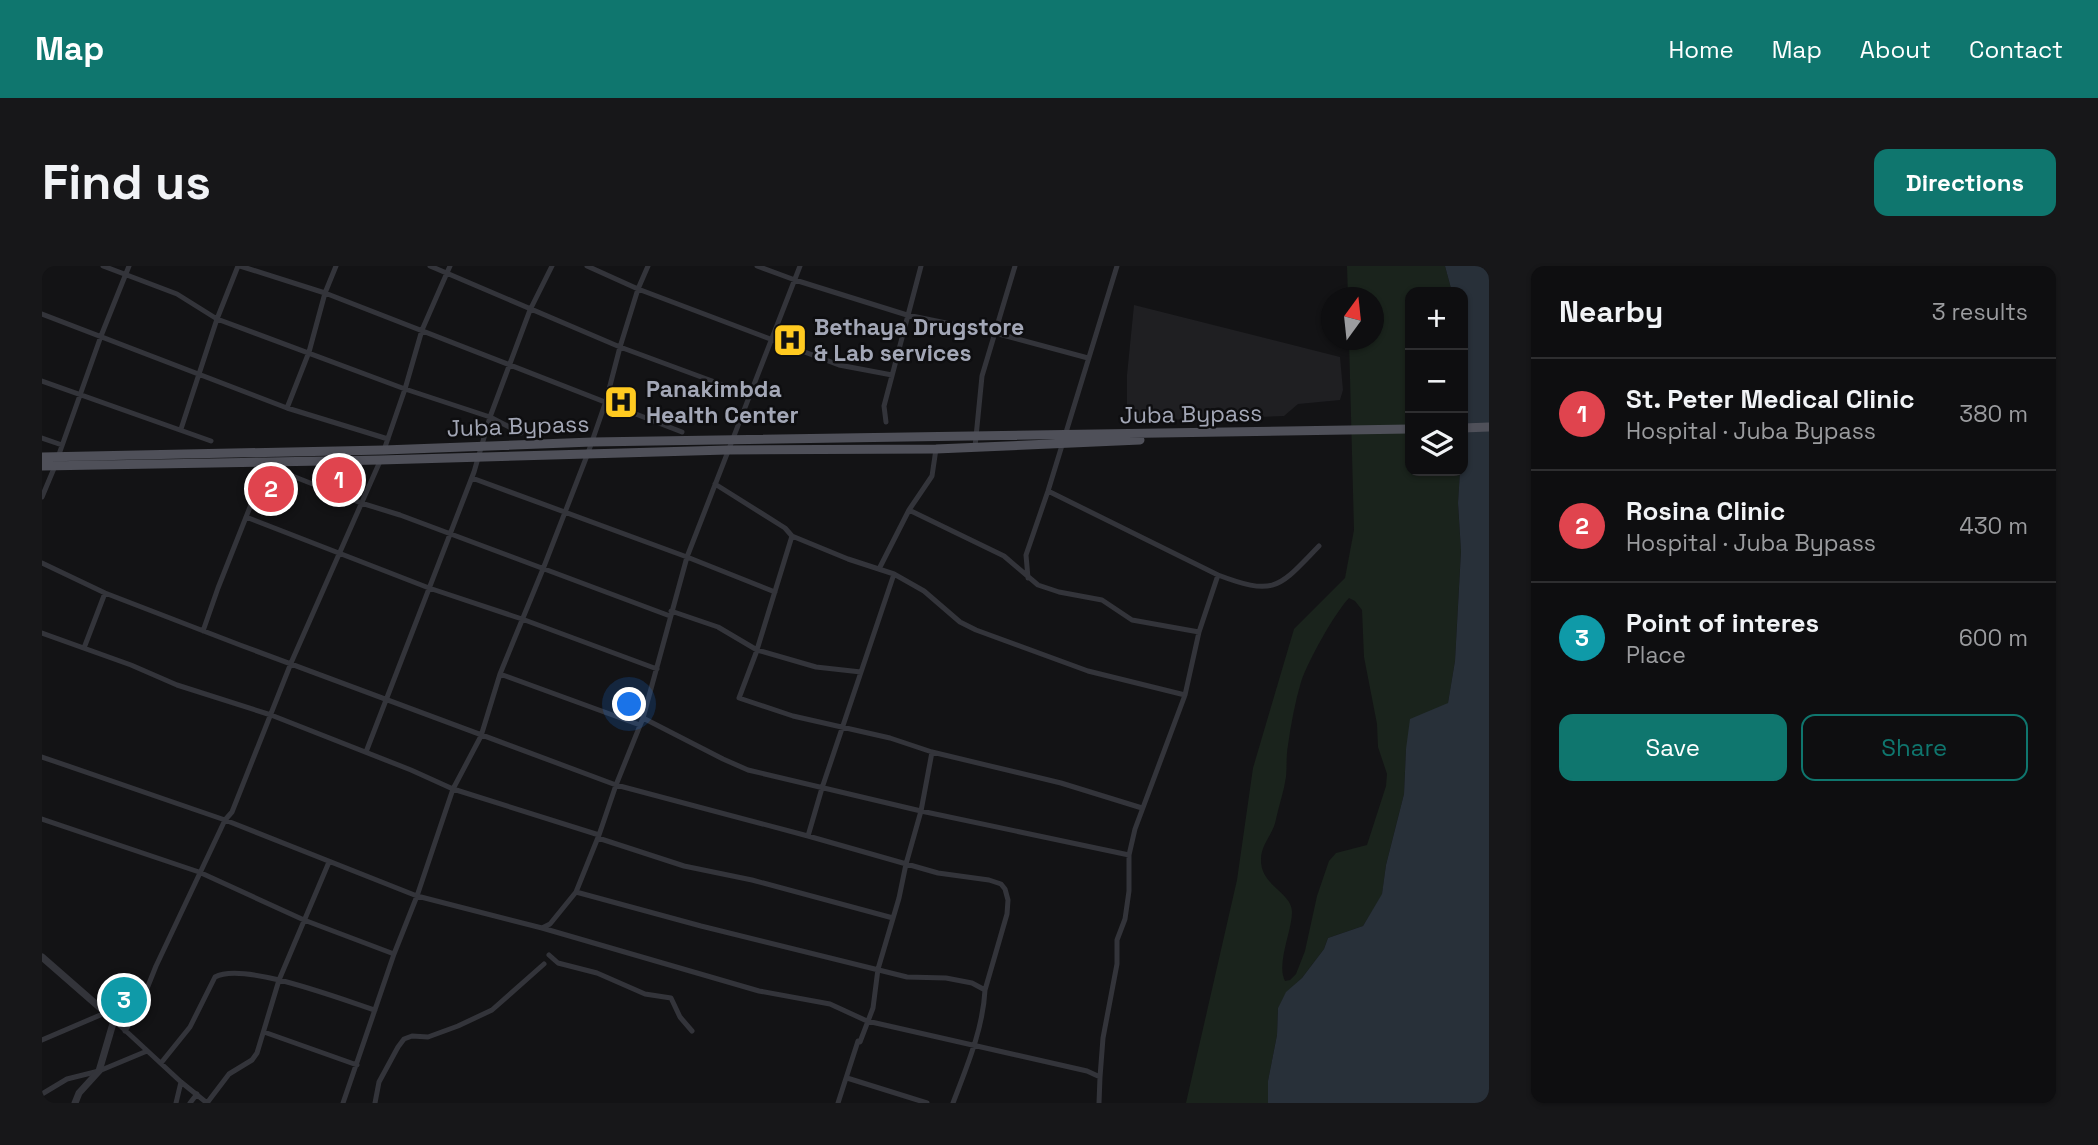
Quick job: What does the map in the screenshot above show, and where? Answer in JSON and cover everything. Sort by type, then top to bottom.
[{"type":"main road","points":[[1468,428],[1489,427]]},
{"type":"main road","name":"Juba Bypass","points":[[42,457],[57,461],[267,464],[588,453],[936,449],[1064,440],[1405,429]]},
{"type":"main road","name":"Juba Bypass","points":[[42,466],[57,461],[592,442],[976,437],[1064,440]]},
{"type":"street","points":[[103,266],[177,294],[217,319],[405,389],[490,417],[521,433]]},
{"type":"street","points":[[42,497],[100,336],[129,266]]},
{"type":"street","points":[[181,429],[217,319],[239,266],[325,293],[682,432]]},
{"type":"street","points":[[287,408],[309,352],[325,293],[336,266]]},
{"type":"street","points":[[430,266],[620,347],[750,395]]},
{"type":"street","points":[[125,1031],[140,1006],[199,872],[232,811],[291,663],[384,450],[422,330],[450,266]]},
{"type":"street","points":[[366,752],[472,478],[490,417],[530,310],[552,266]]},
{"type":"street","points":[[587,266],[638,289],[839,365],[892,375]]},
{"type":"street","points":[[343,1103],[453,789],[481,736],[500,674],[588,453],[638,289],[648,266]]},
{"type":"street","points":[[757,266],[907,316],[995,333],[1088,358]]},
{"type":"street","points":[[542,928],[550,924],[576,892],[598,837],[643,718],[687,557],[800,266]]},
{"type":"street","points":[[886,422],[884,406],[920,266]]},
{"type":"street","points":[[975,447],[982,376],[1015,266]]},
{"type":"street","points":[[1028,578],[1026,555],[1117,266]]},
{"type":"street","points":[[42,314],[287,408],[388,439]]},
{"type":"street","points":[[42,381],[211,441]]},
{"type":"street","points":[[42,438],[62,445]]},
{"type":"street","points":[[879,569],[909,510],[932,476],[936,449]]},
{"type":"street","points":[[203,631],[267,464],[361,503],[543,569],[670,614],[718,627],[757,650],[816,667],[861,671]]},
{"type":"street","points":[[472,478],[775,592]]},
{"type":"street","points":[[715,484],[785,528],[792,536],[894,574],[924,591],[960,622],[984,634],[1088,671],[1185,695]]},
{"type":"street","points":[[1048,491],[1218,575],[1242,584],[1266,587],[1277,585],[1289,577],[1319,546]]},
{"type":"street","points":[[909,510],[1004,556],[1038,585],[1102,600],[1132,620],[1199,632]]},
{"type":"street","points":[[246,517],[429,588],[657,669]]},
{"type":"street","points":[[792,536],[757,650],[739,698],[793,716],[890,738],[932,752],[1061,783],[1142,808]]},
{"type":"street","points":[[42,563],[105,593],[203,631],[616,785],[938,873],[1001,884],[1009,900],[1007,914],[985,990],[983,1014],[953,1103]]},
{"type":"street","points":[[808,836],[894,574]]},
{"type":"street","points":[[1099,1103],[1103,1038],[1117,964],[1118,936],[1125,919],[1129,891],[1129,855],[1142,808],[1185,695],[1199,632],[1218,575]]},
{"type":"street","points":[[84,648],[105,593]]},
{"type":"street","points":[[42,632],[177,685],[271,715],[453,789],[684,866],[752,880],[893,918]]},
{"type":"street","points":[[500,674],[640,725]]},
{"type":"street","points":[[643,718],[723,760],[748,770],[921,811],[1129,855]]},
{"type":"street","points":[[838,1103],[858,1041],[860,1042],[873,1008],[878,970],[921,811],[932,752]]},
{"type":"street","points":[[42,766],[43,758],[225,820],[417,896],[542,928],[759,991],[830,1004],[867,1021],[1087,1071],[1100,1077]]},
{"type":"street","points":[[42,820],[199,872],[304,920],[394,954]]},
{"type":"street","points":[[42,957],[207,1103],[229,1074],[252,1060],[264,1032],[279,981],[329,862]]},
{"type":"street","points":[[576,892],[907,977],[946,978],[985,990]]},
{"type":"street","points":[[549,955],[558,963],[597,973],[645,994],[671,998],[680,1017],[692,1031]]},
{"type":"street","points":[[375,1103],[379,1082],[404,1039],[412,1036],[428,1037],[492,1010],[544,964]]},
{"type":"street","points":[[161,1063],[190,1027],[218,975],[242,974],[279,981],[375,1010]]},
{"type":"street","points":[[42,1040],[104,1013]]},
{"type":"street","points":[[75,1103],[79,1093],[99,1071],[114,1020]]},
{"type":"street","points":[[264,1032],[357,1065]]},
{"type":"street","points":[[42,1094],[67,1079],[99,1071],[148,1051]]},
{"type":"street","points":[[847,1079],[928,1103]]},
{"type":"street","points":[[176,1103],[181,1082]]},
{"type":"street","points":[[190,1103],[197,1094]]},
{"type":"shaded area","points":[[1347,266],[1445,266],[1451,287],[1405,287],[1405,476],[1460,476],[1458,504],[1461,550],[1455,661],[1448,703],[1406,749],[1404,794],[1386,865],[1382,895],[1363,926],[1328,938],[1324,949],[1302,978],[1286,993],[1278,1008],[1277,1035],[1268,1081],[1268,1103],[1186,1103],[1237,880],[1253,768],[1294,629],[1345,578],[1354,530],[1349,350],[1384,350],[1384,287],[1348,287]],"holes":[[[1349,598],[1362,610],[1364,657],[1377,724],[1378,747],[1387,774],[1386,786],[1367,845],[1336,853],[1329,861],[1317,896],[1305,951],[1296,974],[1285,981],[1282,966],[1291,920],[1291,905],[1265,876],[1262,854],[1275,824],[1284,788],[1290,729],[1304,673],[1315,650]]]},
{"type":"shaded area","points":[[1445,266],[1489,266],[1489,1103],[1268,1103],[1268,1081],[1277,1035],[1278,1008],[1286,992],[1302,978],[1324,949],[1328,938],[1363,926],[1382,894],[1386,865],[1404,794],[1410,719],[1448,703],[1455,661],[1461,551],[1458,503],[1460,476],[1468,476],[1468,287],[1451,287]]},
{"type":"shaded area","points":[[1134,305],[1340,357],[1343,390],[1340,400],[1298,404],[1284,416],[1163,420],[1127,418],[1127,375]]},
{"type":"place","name":"Bethaya Drugstore & Lab services","points":[[790,340]]},
{"type":"place","name":"Panakimbda Health Center","points":[[621,402]]},
{"type":"place","name":"St. Peter Medical Clinic","points":[[339,480]]},
{"type":"place","name":"Rosina Clinic","points":[[271,489]]},
{"type":"place","name":"Point of interes","points":[[124,1000]]}]
